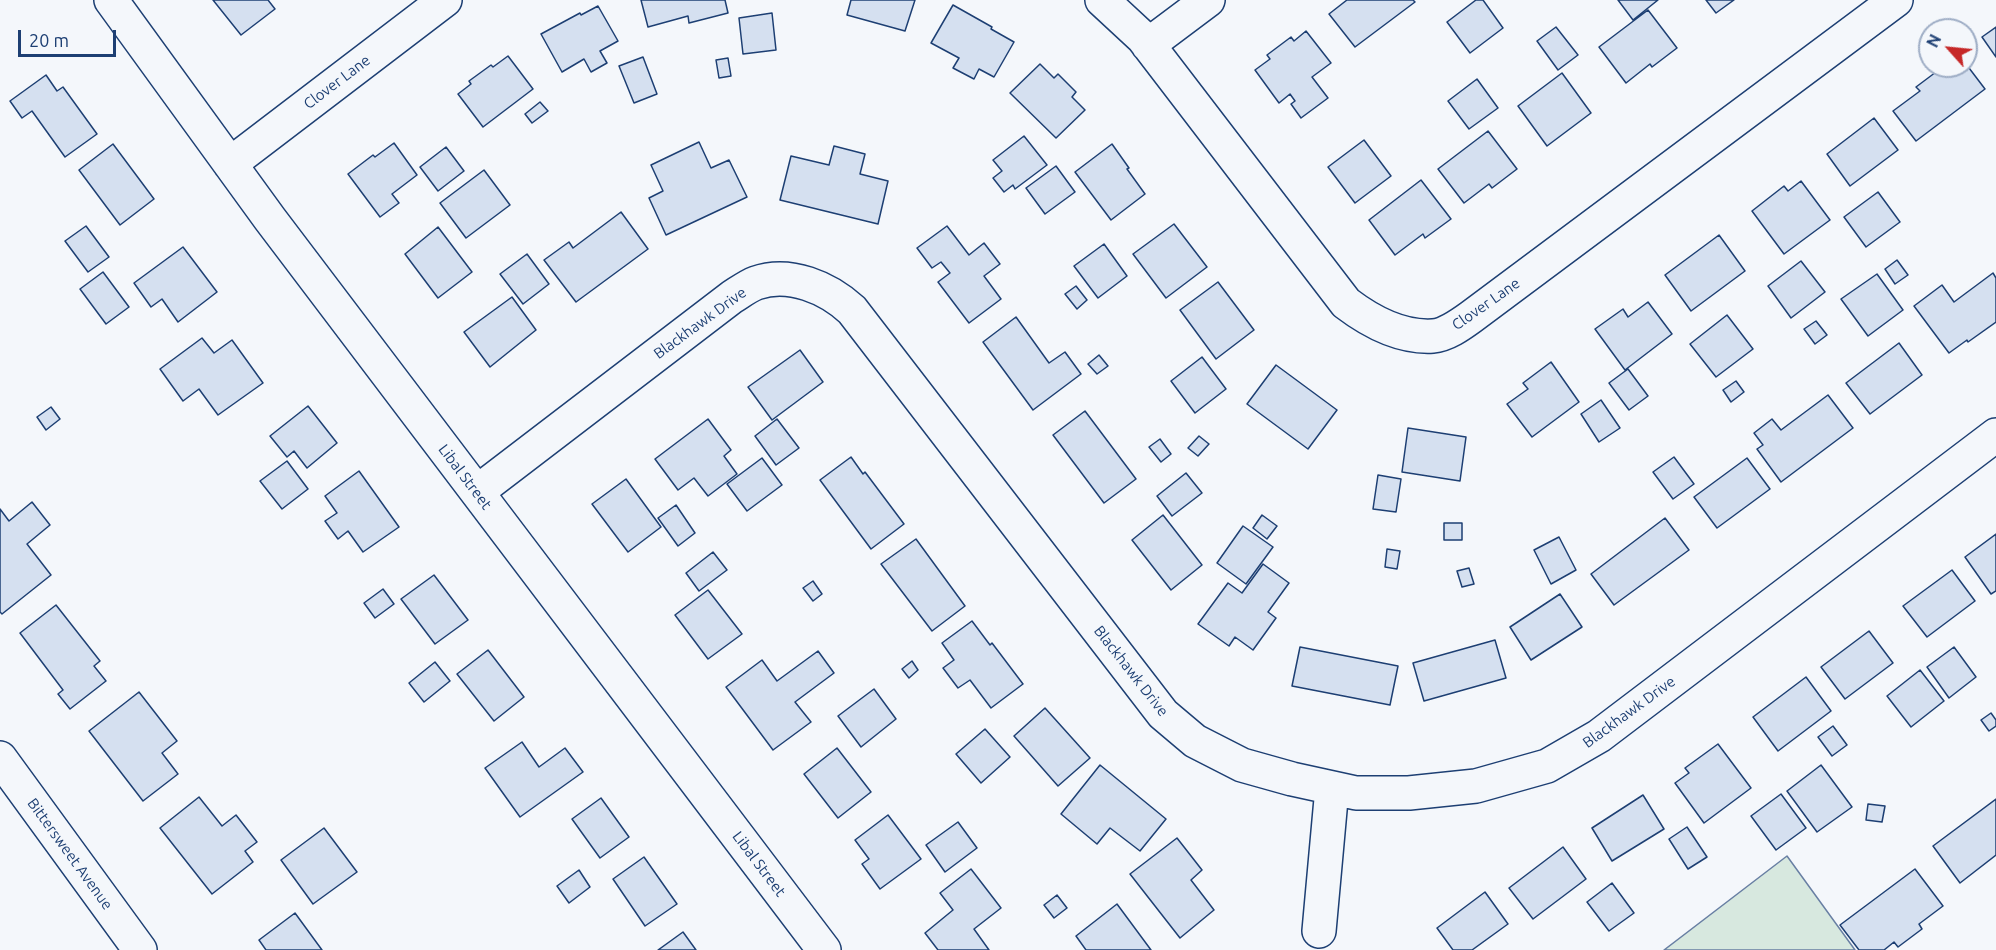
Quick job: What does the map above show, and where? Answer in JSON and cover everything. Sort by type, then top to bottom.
[{"type":"street","name":"Libal Street","points":[[111,0],[230,164],[824,950]]},
{"type":"street","name":"Clover Lane","points":[[230,164],[445,0]]},
{"type":"street","name":"Clover Lane","points":[[1102,0],[1148,45],[1346,303],[1368,320],[1390,329],[1434,336],[1453,329],[1471,317],[1896,0]]},
{"type":"street","points":[[1148,45],[1208,0]]},
{"type":"street","name":"Blackhawk Drive","points":[[477,492],[732,297],[756,283],[775,279],[821,288],[837,296],[852,310],[1163,714],[1195,741],[1242,765],[1356,793],[1409,793],[1476,786],[1547,766],[1599,736],[1996,435]]},
{"type":"street","name":"Bittersweet Avenue","points":[[0,758],[140,950]]},
{"type":"street","points":[[1319,931],[1332,788]]},
{"type":"shaded area","points":[[1787,856],[1855,950],[1664,950]]},
{"type":"building","points":[[213,0],[268,0],[275,9],[241,35]]},
{"type":"building","points":[[641,0],[725,0],[728,13],[689,23],[688,16],[648,27]]},
{"type":"building","points":[[851,0],[915,0],[905,31],[847,15]]},
{"type":"building","points":[[1347,0],[1413,0],[1415,2],[1355,47],[1329,14]]},
{"type":"building","points":[[1476,0],[1483,0],[1503,28],[1470,53],[1447,22]]},
{"type":"building","points":[[1618,0],[1658,0],[1633,20]]},
{"type":"building","points":[[1706,0],[1734,0],[1716,13]]},
{"type":"building","points":[[953,5],[1014,42],[994,77],[979,69],[974,79],[953,68],[959,58],[931,43]]},
{"type":"building","points":[[598,6],[618,41],[600,51],[607,63],[591,72],[584,59],[562,72],[541,34]]},
{"type":"building","points":[[1648,10],[1677,48],[1652,67],[1650,64],[1626,83],[1599,47]]},
{"type":"building","points":[[772,13],[776,50],[743,54],[739,18]]},
{"type":"building","points":[[1556,27],[1578,55],[1558,70],[1537,41]]},
{"type":"building","points":[[1996,27],[1996,57],[1982,37]]},
{"type":"building","points":[[1306,31],[1331,63],[1312,77],[1328,98],[1301,118],[1291,104],[1295,101],[1290,94],[1279,103],[1255,70],[1270,59],[1267,55],[1291,37],[1294,41]]},
{"type":"building","points":[[508,56],[533,89],[483,127],[458,94],[471,84],[469,81]]},
{"type":"building","points":[[643,57],[657,94],[634,103],[619,66]]},
{"type":"building","points":[[728,58],[731,76],[719,78],[716,60]]},
{"type":"building","points":[[1040,64],[1054,78],[1058,74],[1076,92],[1072,97],[1085,110],[1056,138],[1010,93]]},
{"type":"building","points":[[1562,73],[1591,113],[1547,146],[1518,106]]},
{"type":"building","points":[[46,75],[57,91],[63,87],[97,134],[65,157],[32,111],[22,118],[10,101]]},
{"type":"building","points":[[1928,78],[1977,78],[1985,89],[1916,141],[1893,111],[1920,91],[1916,87]]},
{"type":"building","points":[[1477,79],[1498,108],[1469,129],[1448,101]]},
{"type":"building","points":[[540,102],[548,111],[532,123],[525,114]]},
{"type":"building","points":[[1874,118],[1898,150],[1850,186],[1827,154]]},
{"type":"building","points":[[1488,131],[1517,169],[1492,188],[1489,184],[1464,203],[1438,169]]},
{"type":"building","points":[[1024,136],[1047,165],[1015,189],[1013,185],[1004,192],[993,178],[1002,171],[993,160]]},
{"type":"building","points":[[1364,140],[1391,176],[1355,203],[1328,167]]},
{"type":"building","points":[[699,142],[711,168],[729,160],[747,197],[666,235],[649,198],[663,191],[651,165]]},
{"type":"building","points":[[394,143],[417,175],[392,194],[399,203],[380,217],[348,174]]},
{"type":"building","points":[[113,144],[154,199],[120,225],[79,170]]},
{"type":"building","points":[[1112,144],[1145,194],[1111,220],[1075,172]]},
{"type":"building","points":[[834,146],[865,154],[860,174],[888,181],[878,224],[780,200],[791,156],[829,165]]},
{"type":"building","points":[[446,147],[464,171],[438,191],[420,167]]},
{"type":"building","points":[[1056,166],[1075,192],[1045,214],[1026,188]]},
{"type":"building","points":[[484,170],[510,205],[466,238],[440,203]]},
{"type":"building","points":[[1421,180],[1451,219],[1425,238],[1423,234],[1395,255],[1369,220]]},
{"type":"building","points":[[1801,181],[1830,220],[1784,254],[1752,211],[1784,186],[1788,191]]},
{"type":"building","points":[[1878,192],[1900,222],[1866,247],[1844,217]]},
{"type":"building","points":[[621,212],[648,249],[576,302],[544,260],[569,242],[573,248]]},
{"type":"building","points":[[1174,224],[1207,267],[1166,298],[1133,254]]},
{"type":"building","points":[[86,226],[109,257],[88,272],[65,241]]},
{"type":"building","points":[[947,226],[969,255],[984,243],[1000,264],[984,276],[1001,299],[969,323],[938,282],[950,273],[941,262],[932,268],[917,248]]},
{"type":"building","points":[[438,227],[472,272],[438,298],[405,254]]},
{"type":"building","points":[[1719,235],[1745,271],[1691,311],[1665,275]]},
{"type":"building","points":[[1104,244],[1127,276],[1098,298],[1074,266]]},
{"type":"building","points":[[183,247],[217,292],[178,322],[162,299],[151,307],[134,283]]},
{"type":"building","points":[[527,254],[549,284],[523,304],[500,274]]},
{"type":"building","points":[[1897,260],[1908,275],[1895,284],[1885,269]]},
{"type":"building","points":[[1801,261],[1825,292],[1791,318],[1768,286]]},
{"type":"building","points":[[103,272],[129,307],[106,324],[80,289]]},
{"type":"building","points":[[1993,273],[1996,278],[1996,322],[1949,353],[1914,306],[1942,285],[1954,302]]},
{"type":"building","points":[[1877,274],[1903,310],[1868,336],[1841,299]]},
{"type":"building","points":[[1218,282],[1254,330],[1216,359],[1180,310]]},
{"type":"building","points":[[1076,286],[1087,300],[1077,309],[1065,294]]},
{"type":"building","points":[[512,297],[536,330],[490,367],[464,332]]},
{"type":"building","points":[[1648,302],[1672,334],[1625,370],[1595,329],[1623,309],[1628,317]]},
{"type":"building","points":[[1727,315],[1753,349],[1716,377],[1690,344]]},
{"type":"building","points":[[1016,317],[1049,363],[1065,352],[1081,374],[1033,410],[983,342]]},
{"type":"building","points":[[1816,321],[1827,335],[1815,344],[1804,329]]},
{"type":"building","points":[[202,338],[214,353],[232,340],[263,383],[218,415],[199,389],[183,401],[160,369]]},
{"type":"building","points":[[1899,343],[1922,375],[1870,414],[1846,383]]},
{"type":"building","points":[[800,350],[823,382],[772,420],[748,387]]},
{"type":"building","points":[[1099,355],[1108,366],[1097,374],[1088,364]]},
{"type":"building","points":[[1202,357],[1226,389],[1195,413],[1171,381]]},
{"type":"building","points":[[1551,362],[1579,402],[1532,437],[1507,404],[1528,389],[1523,383]]},
{"type":"building","points":[[1276,365],[1337,410],[1308,449],[1247,404]]},
{"type":"building","points":[[1628,369],[1648,396],[1629,410],[1609,383]]},
{"type":"building","points":[[1736,381],[1744,392],[1731,402],[1723,390]]},
{"type":"building","points":[[1828,395],[1853,428],[1781,482],[1757,449],[1763,445],[1754,433],[1772,419],[1781,430]]},
{"type":"building","points":[[1601,400],[1620,428],[1599,442],[1581,414]]},
{"type":"building","points":[[308,406],[337,443],[307,468],[294,451],[287,457],[270,436]]},
{"type":"building","points":[[51,407],[60,419],[46,430],[37,417]]},
{"type":"building","points":[[1085,411],[1136,479],[1104,503],[1053,435]]},
{"type":"building","points":[[708,419],[731,450],[724,456],[737,474],[708,496],[694,478],[678,490],[655,459]]},
{"type":"building","points":[[777,419],[799,448],[776,465],[755,436]]},
{"type":"building","points":[[1408,428],[1466,437],[1460,481],[1402,472]]},
{"type":"building","points":[[1199,436],[1209,444],[1198,456],[1188,448]]},
{"type":"building","points":[[1160,439],[1171,454],[1161,462],[1149,447]]},
{"type":"building","points":[[851,457],[904,524],[871,549],[820,480]]},
{"type":"building","points":[[1674,457],[1694,484],[1673,499],[1653,472]]},
{"type":"building","points":[[762,458],[782,485],[747,511],[727,484]]},
{"type":"building","points":[[1747,458],[1770,489],[1717,528],[1694,497]]},
{"type":"building","points":[[287,461],[308,489],[282,509],[260,481]]},
{"type":"building","points":[[359,471],[399,527],[363,552],[348,531],[338,539],[325,521],[337,513],[325,496]]},
{"type":"building","points":[[1186,473],[1202,493],[1172,516],[1157,496]]},
{"type":"building","points":[[1378,475],[1401,479],[1396,512],[1373,509]]},
{"type":"building","points":[[626,479],[661,527],[628,552],[592,504]]},
{"type":"building","points":[[32,502],[50,525],[27,544],[51,575],[2,614],[0,612],[0,509],[9,521]]},
{"type":"building","points":[[676,505],[695,533],[678,546],[658,518]]},
{"type":"building","points":[[1163,515],[1202,565],[1171,590],[1132,540]]},
{"type":"building","points":[[1262,515],[1277,526],[1267,539],[1253,528]]},
{"type":"building","points":[[1665,518],[1689,550],[1614,605],[1591,574]]},
{"type":"building","points":[[1444,523],[1462,523],[1462,540],[1444,540]]},
{"type":"building","points":[[1243,526],[1273,547],[1246,584],[1217,563]]},
{"type":"building","points":[[1996,534],[1996,591],[1991,594],[1965,557]]},
{"type":"building","points":[[1559,537],[1576,570],[1551,584],[1534,550]]},
{"type":"building","points":[[916,539],[965,606],[932,631],[881,564]]},
{"type":"building","points":[[1387,549],[1400,551],[1397,569],[1385,567]]},
{"type":"building","points":[[713,552],[727,570],[699,591],[686,573]]},
{"type":"building","points":[[1263,564],[1289,583],[1268,612],[1276,618],[1253,650],[1235,637],[1229,646],[1198,624],[1228,583],[1242,593]]},
{"type":"building","points":[[1469,568],[1474,584],[1462,587],[1457,571]]},
{"type":"building","points":[[1952,570],[1975,601],[1927,637],[1903,606]]},
{"type":"building","points":[[434,575],[468,620],[435,644],[401,599]]},
{"type":"building","points":[[813,581],[822,594],[813,601],[803,588]]},
{"type":"building","points":[[383,589],[394,604],[375,618],[364,603]]},
{"type":"building","points":[[708,590],[742,634],[708,659],[675,615]]},
{"type":"building","points":[[1560,594],[1582,627],[1531,660],[1510,627]]},
{"type":"building","points":[[56,605],[100,661],[94,666],[106,681],[70,709],[58,694],[63,690],[20,633]]},
{"type":"building","points":[[972,621],[1023,684],[991,708],[970,680],[958,688],[943,668],[954,660],[942,643]]},
{"type":"building","points":[[1869,631],[1893,663],[1845,699],[1821,667]]},
{"type":"building","points":[[1495,640],[1506,678],[1424,701],[1413,663]]},
{"type":"building","points":[[1300,647],[1398,666],[1390,705],[1292,686]]},
{"type":"building","points":[[1954,647],[1976,677],[1949,698],[1927,667]]},
{"type":"building","points":[[488,650],[524,697],[494,721],[457,674]]},
{"type":"building","points":[[818,651],[834,673],[795,702],[811,722],[773,750],[726,687],[762,660],[777,681]]},
{"type":"building","points":[[912,661],[918,670],[909,678],[902,669]]},
{"type":"building","points":[[435,662],[450,681],[424,702],[409,683]]},
{"type":"building","points":[[1920,670],[1944,701],[1911,727],[1887,696]]},
{"type":"building","points":[[1806,677],[1831,711],[1778,751],[1753,717]]},
{"type":"building","points":[[874,689],[896,719],[861,747],[838,716]]},
{"type":"building","points":[[139,692],[177,741],[162,753],[178,774],[143,801],[89,731]]},
{"type":"building","points":[[1045,708],[1090,758],[1058,786],[1014,736]]},
{"type":"building","points":[[1991,713],[1996,720],[1996,726],[1989,731],[1981,720]]},
{"type":"building","points":[[1833,726],[1847,745],[1832,756],[1818,737]]},
{"type":"building","points":[[985,729],[1010,757],[981,783],[956,754]]},
{"type":"building","points":[[522,742],[539,767],[565,748],[583,772],[520,817],[485,768]]},
{"type":"building","points":[[1718,744],[1751,788],[1704,823],[1675,783],[1689,773],[1685,768]]},
{"type":"building","points":[[837,748],[871,792],[838,818],[804,774]]},
{"type":"building","points":[[1100,765],[1166,819],[1140,851],[1110,828],[1097,844],[1061,814]]},
{"type":"building","points":[[1821,765],[1852,807],[1817,832],[1787,791]]},
{"type":"building","points":[[1781,794],[1806,828],[1776,850],[1751,816]]},
{"type":"building","points":[[1643,795],[1664,829],[1612,861],[1592,828]]},
{"type":"building","points":[[199,797],[222,826],[236,815],[257,842],[245,851],[253,862],[212,894],[160,828]]},
{"type":"building","points":[[601,798],[629,837],[600,858],[572,819]]},
{"type":"building","points":[[1996,799],[1996,855],[1960,883],[1933,846]]},
{"type":"building","points":[[1868,804],[1885,806],[1882,822],[1866,820]]},
{"type":"building","points":[[888,815],[921,859],[880,889],[862,864],[869,859],[855,840]]},
{"type":"building","points":[[958,822],[977,848],[945,872],[926,845]]},
{"type":"building","points":[[1687,827],[1707,857],[1688,869],[1669,839]]},
{"type":"building","points":[[324,828],[357,872],[313,904],[281,860]]},
{"type":"building","points":[[1177,838],[1202,870],[1191,880],[1214,910],[1180,938],[1130,874]]},
{"type":"building","points":[[1563,847],[1586,879],[1533,919],[1509,888]]},
{"type":"building","points":[[644,857],[677,904],[645,926],[613,879]]},
{"type":"building","points":[[971,869],[1001,908],[974,929],[989,950],[938,950],[925,933],[953,910],[940,893]]},
{"type":"building","points":[[1915,869],[1943,906],[1919,924],[1922,929],[1898,947],[1894,942],[1884,950],[1859,950],[1840,925]]},
{"type":"building","points":[[579,870],[590,887],[569,903],[557,886]]},
{"type":"building","points":[[1612,883],[1634,913],[1609,931],[1587,902]]},
{"type":"building","points":[[1485,892],[1508,924],[1472,950],[1453,950],[1437,928]]},
{"type":"building","points":[[1057,895],[1067,908],[1054,918],[1044,905]]},
{"type":"building","points":[[1117,904],[1151,950],[1086,950],[1076,936]]},
{"type":"building","points":[[295,913],[322,950],[266,950],[259,940]]},
{"type":"building","points":[[683,932],[696,950],[658,950]]}]
